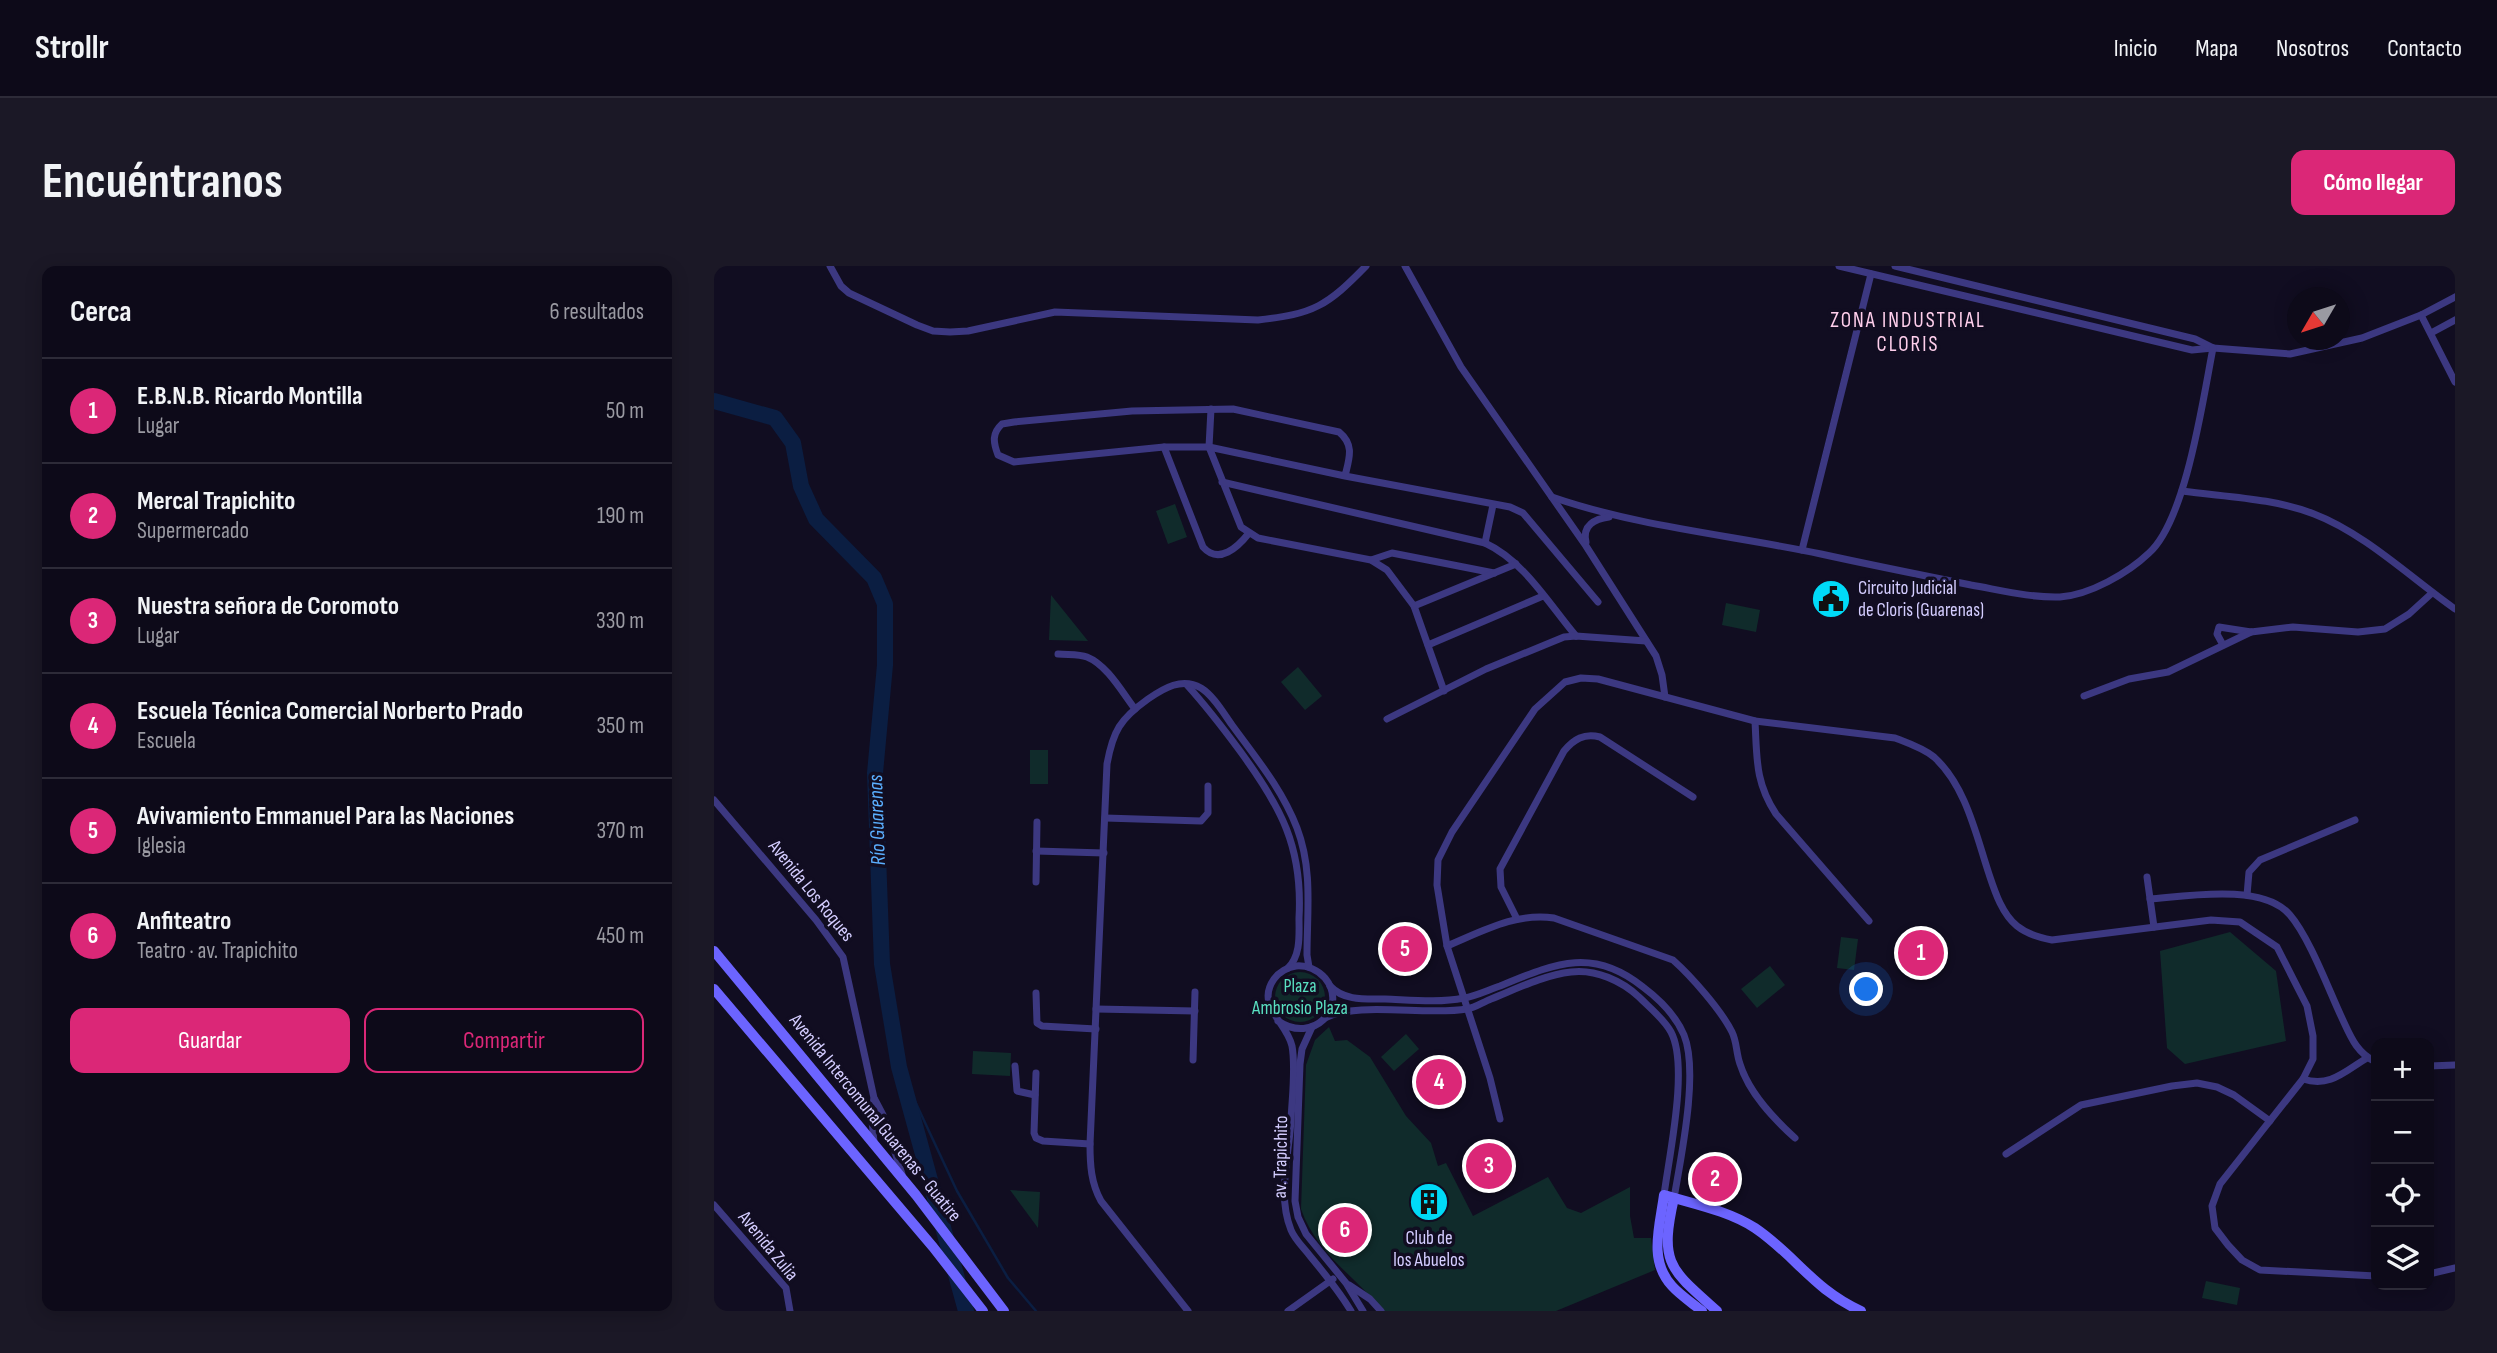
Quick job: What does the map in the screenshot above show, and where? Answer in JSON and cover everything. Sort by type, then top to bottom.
[{"type":"main road","name":"Avenida Intercomunal Guarenas - Guatire","points":[[714,951],[916,1195],[1004,1311]]},
{"type":"main road","name":"Avenida Intercomunal Guarenas - Guatire","points":[[714,989],[933,1247],[983,1311]]},
{"type":"main road","points":[[1669,1196],[1656,1248],[1659,1263],[1672,1286],[1702,1311]]},
{"type":"main road","points":[[1669,1196],[1668,1251],[1673,1268],[1682,1281],[1717,1311]]},
{"type":"main road","points":[[1669,1196],[1720,1212],[1752,1226],[1820,1287],[1861,1311]]},
{"type":"street","points":[[830,266],[841,286],[849,293],[917,325],[933,331],[950,332],[968,331],[1055,312],[1258,320],[1283,317],[1323,306],[1366,266]]},
{"type":"street","points":[[1406,266],[1461,367],[1586,546],[1656,656],[1665,697]]},
{"type":"street","points":[[1839,266],[2192,350],[2213,348],[2290,354],[2362,338],[2421,315],[2455,297]]},
{"type":"street","points":[[1895,266],[2195,339],[2213,348]]},
{"type":"street","points":[[1802,550],[1871,274]]},
{"type":"street","points":[[2421,315],[2455,382]]},
{"type":"street","points":[[2431,333],[2455,320]]},
{"type":"street","points":[[1552,496],[1616,516],[2018,594],[2062,597],[2100,585],[2123,572],[2151,551],[2173,517],[2182,491],[2213,348]]},
{"type":"street","points":[[1211,409],[1209,447],[1241,527],[1269,541],[1371,560],[1387,570],[1414,606],[1444,691]]},
{"type":"street","points":[[1345,476],[1351,449],[1349,442],[1339,432],[1243,411],[1132,411],[1014,422],[1002,424],[994,435],[998,455],[1014,462],[1164,447],[1209,447],[1345,476],[1510,507],[1523,513],[1598,602]]},
{"type":"street","points":[[1164,447],[1203,547],[1208,553],[1228,553],[1249,533]]},
{"type":"street","points":[[1222,482],[1485,543],[1501,550],[1517,564],[1576,636]]},
{"type":"street","points":[[2182,491],[2286,505],[2313,513],[2354,534],[2455,609]]},
{"type":"street","points":[[1485,543],[1493,505]]},
{"type":"street","points":[[1586,546],[1584,536],[1592,522],[1616,516]]},
{"type":"street","points":[[1371,560],[1392,554],[1494,573]]},
{"type":"street","points":[[1414,606],[1517,564]]},
{"type":"street","points":[[2223,645],[2217,634],[2219,627],[2251,632],[2293,627],[2358,632],[2385,629],[2409,614],[2432,593]]},
{"type":"street","points":[[1428,645],[1542,596]]},
{"type":"street","points":[[2084,695],[2130,680],[2168,672],[2251,632]]},
{"type":"street","points":[[1387,719],[1486,669],[1564,638],[1576,636],[1646,641]]},
{"type":"street","points":[[1058,654],[1092,659],[1135,709]]},
{"type":"street","points":[[1500,1119],[1469,1009],[1447,946],[1437,885],[1438,860],[1442,848],[1535,709],[1565,682],[1581,678],[1598,679],[1755,721],[1895,738],[1916,746],[1934,757],[1951,779],[1966,805],[2004,911],[2017,926],[2028,932],[2052,940],[2211,920],[2240,922],[2277,947],[2307,1006],[2314,1059],[2304,1079],[2220,1184],[2212,1206],[2215,1228],[2242,1260],[2260,1270],[2371,1276]]},
{"type":"street","points":[[1188,1311],[1101,1201],[1093,1181],[1090,1144],[1107,764],[1119,725],[1135,709],[1163,689],[1174,684],[1186,684],[1201,688],[1211,697],[1270,776],[1291,812],[1308,872],[1309,967]]},
{"type":"street","points":[[1186,684],[1207,707],[1263,781],[1289,831],[1300,884],[1297,953],[1294,962],[1274,979],[1268,995],[1269,1005],[1287,1032],[1293,1053],[1291,1121],[1285,1180],[1287,1212],[1292,1231],[1352,1311]]},
{"type":"street","points":[[1755,721],[1758,774],[1764,796],[1776,814],[1869,921]]},
{"type":"street","points":[[1517,919],[1501,887],[1500,869],[1564,751],[1578,738],[1585,735],[1600,737],[1693,797]]},
{"type":"street","points":[[1105,818],[1201,821],[1208,813],[1208,786]]},
{"type":"street","name":"Avenida Los Roques","points":[[714,800],[844,957],[874,1098],[891,1137],[905,1182]]},
{"type":"street","points":[[2247,895],[2249,872],[2260,860],[2355,820]]},
{"type":"street","points":[[1036,882],[1037,822]]},
{"type":"street","points":[[1037,851],[1104,852]]},
{"type":"street","points":[[2147,877],[2154,927]]},
{"type":"street","points":[[2150,899],[2247,895],[2267,900],[2284,909],[2301,932],[2352,1040],[2371,1060]]},
{"type":"street","points":[[1447,946],[1517,919],[1539,916],[1554,918],[1673,960],[1727,1023],[1734,1034],[1744,1076],[1766,1107],[1795,1138]]},
{"type":"street","points":[[1329,986],[1346,997],[1363,999],[1464,998],[1549,967],[1582,960],[1616,969],[1648,991],[1665,1007],[1683,1033],[1691,1064],[1682,1152],[1669,1196]]},
{"type":"street","points":[[1287,969],[1309,967],[1325,978],[1331,1004],[1325,1018]]},
{"type":"street","points":[[1278,1021],[1296,1030],[1312,1027],[1336,1012],[1469,1009],[1573,971],[1598,974],[1621,983],[1671,1031],[1678,1056],[1669,1196]]},
{"type":"street","points":[[1193,1060],[1195,992]]},
{"type":"street","points":[[1036,993],[1037,1023],[1042,1026],[1096,1029]]},
{"type":"street","points":[[1097,1009],[1195,1011]]},
{"type":"street","name":"av. Trapichito","points":[[1312,1027],[1302,1049],[1299,1074],[1295,1201],[1302,1228],[1346,1283],[1363,1311]]},
{"type":"street","points":[[2304,1079],[2315,1083],[2326,1082],[2367,1058]]},
{"type":"street","points":[[2434,1066],[2455,1065]]},
{"type":"street","points":[[1016,1066],[1017,1091],[1035,1095]]},
{"type":"street","points":[[1035,1073],[1036,1138],[1043,1141],[1090,1144]]},
{"type":"street","points":[[2006,1154],[2081,1105],[2197,1083],[2217,1087],[2234,1095],[2270,1121]]},
{"type":"street","name":"Avenida Los Roques","points":[[874,1098],[871,1110],[874,1144]]},
{"type":"street","name":"Avenida Zulia","points":[[714,1205],[786,1287],[790,1311]]},
{"type":"street","points":[[2434,1273],[2455,1268]]},
{"type":"street","points":[[1288,1311],[1339,1275]]},
{"type":"street","points":[[1346,1283],[1370,1299],[1381,1311]]},
{"type":"green space","points":[[1175,504],[1187,537],[1168,544],[1156,511]]},
{"type":"green space","points":[[1051,595],[1088,641],[1049,640]]},
{"type":"green space","points":[[1726,603],[1760,610],[1756,632],[1722,625]]},
{"type":"green space","points":[[1298,667],[1322,696],[1305,710],[1281,682]]},
{"type":"green space","points":[[1030,750],[1048,750],[1048,784],[1030,784]]},
{"type":"green space","points":[[2230,932],[2276,971],[2286,1041],[2185,1064],[2167,1048],[2160,951]]},
{"type":"green space","points":[[1841,937],[1858,939],[1854,970],[1837,968]]},
{"type":"green space","points":[[1770,966],[1785,985],[1757,1008],[1741,989]]},
{"type":"green space","name":"Plaza Ambrosio Plaza","points":[[1300,972],[1318,979],[1325,997],[1318,1015],[1300,1022],[1282,1015],[1275,997],[1282,979]]},
{"type":"green space","points":[[1873,973],[1884,986],[1860,1006],[1849,993]]},
{"type":"green space","points":[[1329,1027],[1335,1041],[1347,1040],[1370,1057],[1406,1116],[1431,1143],[1438,1166],[1446,1163],[1473,1216],[1548,1177],[1567,1208],[1581,1213],[1630,1187],[1630,1216],[1634,1238],[1651,1238],[1655,1270],[1556,1311],[1383,1311],[1316,1239],[1301,1209],[1306,1065],[1315,1040]]},
{"type":"green space","points":[[1406,1034],[1419,1049],[1394,1071],[1381,1057]]},
{"type":"green space","points":[[973,1051],[1011,1053],[1010,1076],[972,1074]]},
{"type":"green space","points":[[1010,1190],[1040,1192],[1038,1228]]},
{"type":"green space","points":[[2206,1281],[2240,1288],[2237,1305],[2202,1298]]},
{"type":"waterway","name":"Río Guarenas","points":[[714,401],[775,418],[793,443],[801,486],[816,519],[874,578],[885,604],[885,665],[875,773],[882,964],[899,1067],[966,1311]]},
{"type":"waterway","points":[[899,1067],[957,1191],[1008,1278],[1036,1311]]},
{"type":"place","name":"Circuito Judicial de Cloris (Guarenas)","points":[[1831,599]]},
{"type":"place","name":"Avivamiento Emmanuel Para las Naciones","points":[[1405,949]]},
{"type":"place","name":"E.B.N.B. Ricardo Montilla","points":[[1921,953]]},
{"type":"place","name":"Escuela Técnica Comercial Norberto Prado","points":[[1439,1082]]},
{"type":"place","name":"Nuestra señora de Coromoto","points":[[1489,1166]]},
{"type":"place","name":"Mercal Trapichito","points":[[1715,1179]]},
{"type":"place","name":"Club de los Abuelos","points":[[1429,1202]]},
{"type":"place","name":"Anfiteatro","points":[[1345,1230]]},
{"type":"district","name":"ZONA INDUSTRIAL CLORIS","points":[[1908,332]]}]
